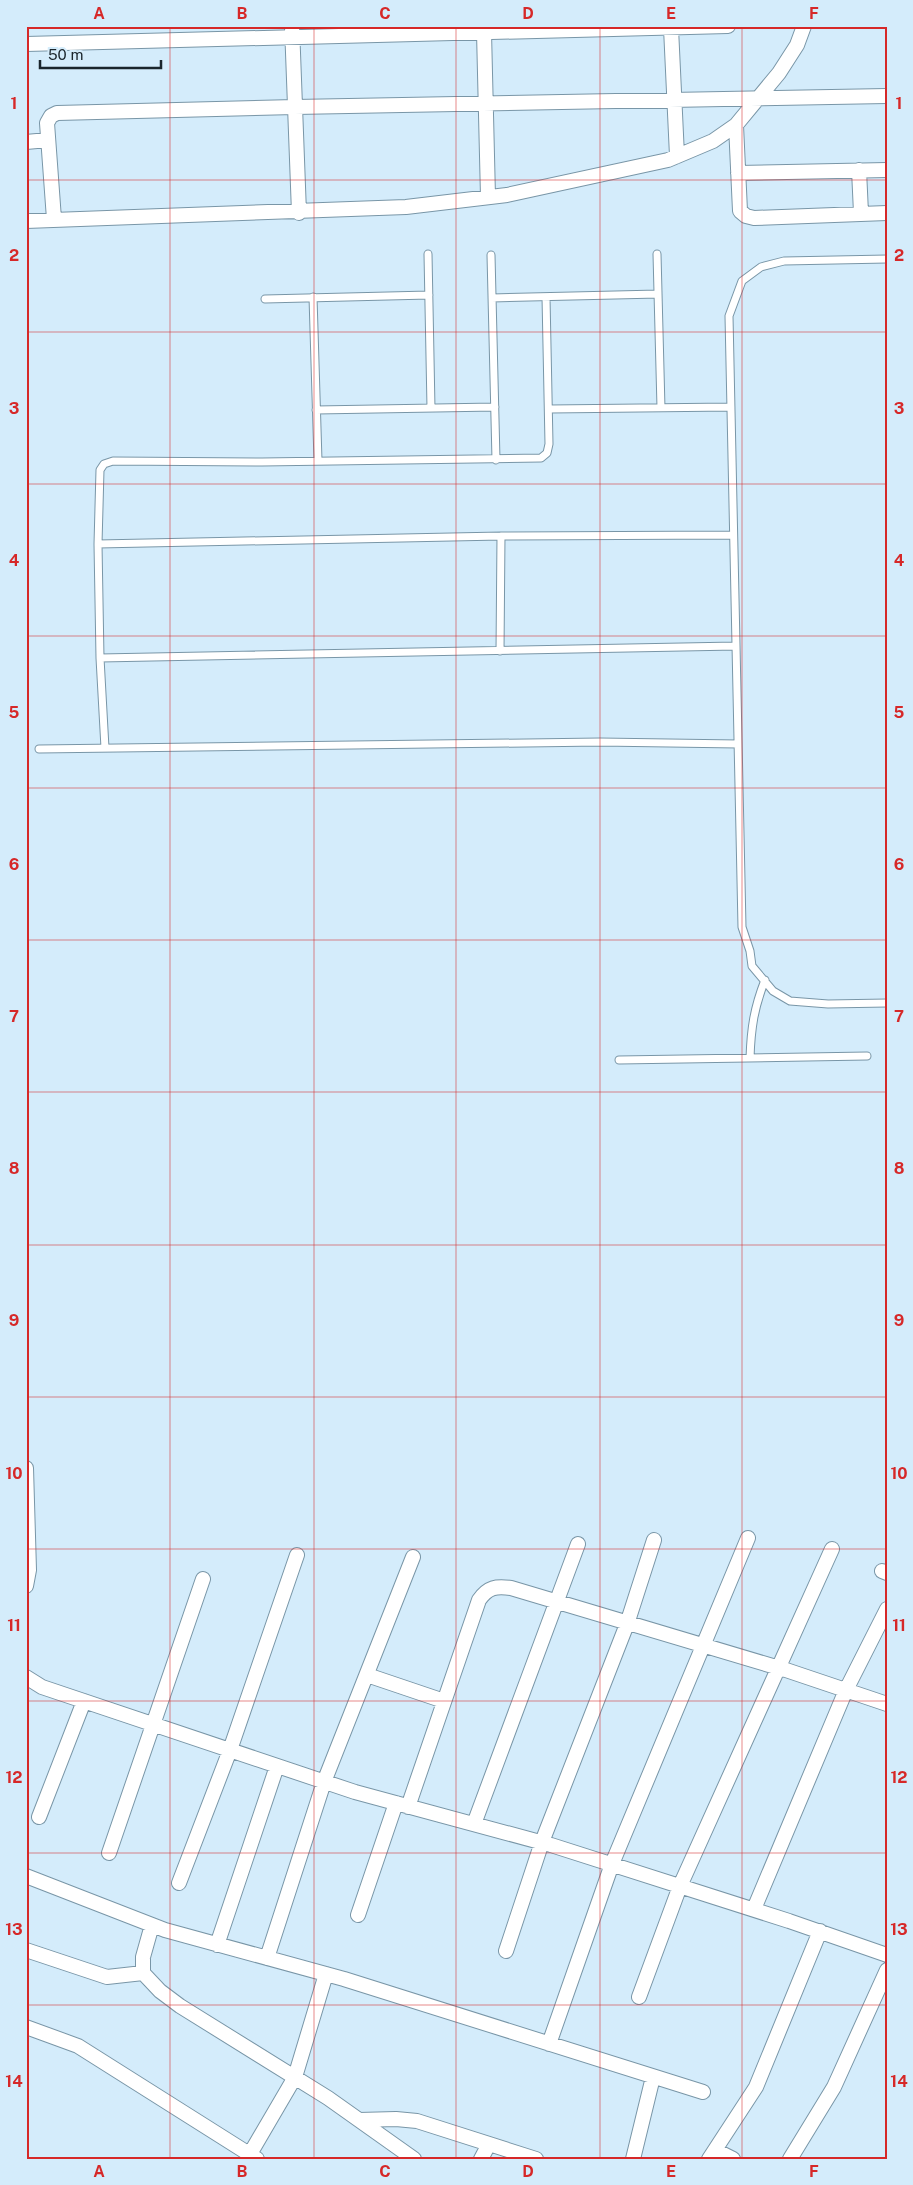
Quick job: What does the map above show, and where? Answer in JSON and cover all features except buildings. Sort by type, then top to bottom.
[{"type":"street","points":[[26,44],[292,32],[728,26]]},
{"type":"street","points":[[26,221],[298,213],[406,207],[488,197],[614,172],[677,156],[713,141],[736,125],[761,97],[796,45],[804,26]]},
{"type":"street","points":[[670,27],[677,156]]},
{"type":"street","points":[[481,29],[486,103],[488,197]]},
{"type":"street","points":[[292,32],[298,213]]},
{"type":"street","points":[[54,219],[47,123],[51,116],[57,114],[294,107],[887,96]]},
{"type":"street","points":[[736,125],[740,211],[746,216],[754,218],[887,213]]},
{"type":"street","points":[[26,142],[48,140]]},
{"type":"street","points":[[859,170],[860,214]]},
{"type":"street","points":[[738,173],[887,170]]},
{"type":"street","points":[[26,1468],[28,1561],[26,1586]]},
{"type":"street","points":[[549,2044],[612,1864],[748,1538]]},
{"type":"street","points":[[506,1951],[542,1842],[627,1624],[654,1540]]},
{"type":"street","points":[[474,1824],[578,1544]]},
{"type":"street","points":[[639,1997],[680,1886],[780,1668],[832,1549]]},
{"type":"street","points":[[179,1883],[230,1750],[298,1555]]},
{"type":"street","points":[[267,1958],[324,1782],[413,1557]]},
{"type":"street","points":[[109,1853],[203,1580]]},
{"type":"street","points":[[358,1915],[444,1701],[479,1600],[484,1592],[498,1586],[511,1588],[780,1668],[887,1704]]},
{"type":"street","points":[[754,1909],[846,1690],[887,1609]]},
{"type":"street","points":[[366,1675],[444,1701]]},
{"type":"street","points":[[26,1677],[42,1686],[324,1782],[542,1842],[754,1909],[887,1955]]},
{"type":"street","points":[[39,1818],[84,1700]]},
{"type":"street","points":[[217,1944],[277,1766]]},
{"type":"street","points":[[26,1876],[152,1925],[326,1974],[703,2092]]},
{"type":"street","points":[[152,1925],[143,1957],[143,1972],[160,1991],[180,2006],[294,2077],[414,2159]]},
{"type":"street","points":[[733,2159],[712,2154],[756,2088],[820,1931]]},
{"type":"street","points":[[26,1950],[107,1977],[143,1972]]},
{"type":"street","points":[[790,2159],[834,2087],[887,1970]]},
{"type":"street","points":[[26,2027],[78,2046],[251,2157],[294,2077],[326,1974]]},
{"type":"street","points":[[633,2159],[653,2077]]},
{"type":"street","points":[[359,2120],[396,2119],[417,2121],[536,2159]]},
{"type":"street","points":[[481,2159],[489,2144]]},
{"type":"lane","points":[[428,254],[431,408]]},
{"type":"lane","points":[[657,254],[661,408]]},
{"type":"lane","points":[[491,255],[496,460]]},
{"type":"lane","points":[[887,259],[784,262],[760,267],[742,281],[729,316],[742,927],[750,951],[752,966],[774,991],[790,1001],[828,1004],[887,1003]]},
{"type":"lane","points":[[492,298],[658,294]]},
{"type":"lane","points":[[265,299],[429,295]]},
{"type":"lane","points":[[313,297],[318,461]]},
{"type":"lane","points":[[106,748],[100,658],[98,544],[98,485],[100,470],[104,464],[113,461],[496,460],[541,458],[547,453],[549,444],[550,409],[546,297]]},
{"type":"lane","points":[[316,410],[495,407]]},
{"type":"lane","points":[[550,409],[731,407]]},
{"type":"lane","points":[[98,544],[501,536],[733,535]]},
{"type":"lane","points":[[500,651],[501,536]]},
{"type":"lane","points":[[100,658],[736,646]]},
{"type":"lane","points":[[39,749],[600,742],[738,744]]},
{"type":"lane","points":[[750,1058],[752,1021],[765,980]]},
{"type":"lane","points":[[619,1060],[867,1056]]}]
